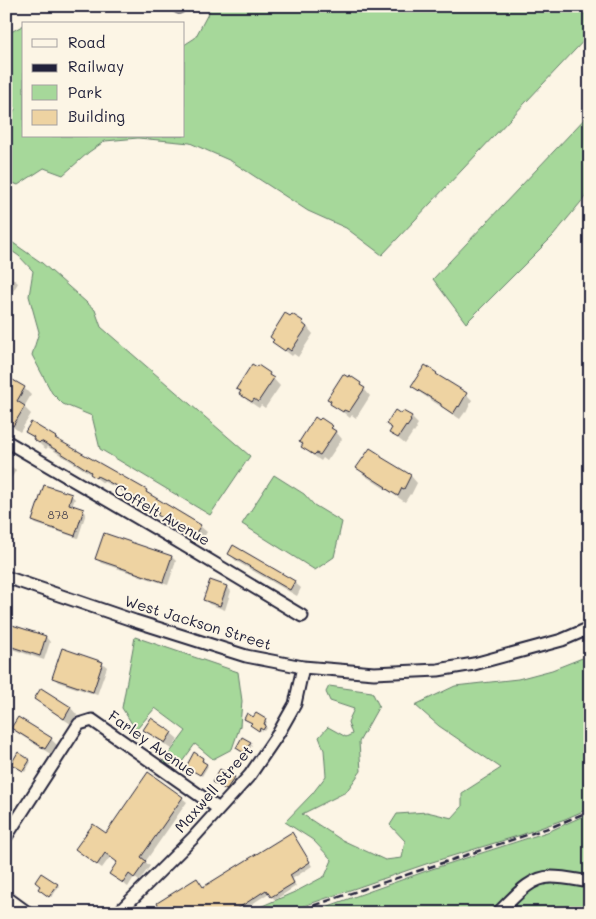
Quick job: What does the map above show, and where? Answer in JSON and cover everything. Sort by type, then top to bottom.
[{"type":"street","name":"Coffelt Avenue","points":[[6,442],[302,616]]},
{"type":"street","name":"West Jackson Street","points":[[6,577],[246,656],[303,667],[374,673],[438,670],[474,664],[562,640],[590,628]]},
{"type":"street","name":"Maxwell Street","points":[[118,913],[193,838],[250,775],[278,734],[295,704],[303,667]]},
{"type":"street","name":"Farley Avenue","points":[[6,836],[79,724],[92,720],[219,809]]},
{"type":"street","points":[[498,913],[529,884],[542,878],[559,877],[590,882]]},
{"type":"street","points":[[6,897],[28,913]]},
{"type":"green space","points":[[210,6],[590,6],[590,34],[382,255],[346,228],[308,211],[231,161],[190,143],[138,138],[185,138],[185,44],[195,38],[210,10]]},
{"type":"green space","points":[[22,26],[22,138],[138,138],[105,141],[89,152],[63,175],[44,168],[18,185],[6,180],[6,123],[16,108],[6,100],[6,54],[11,32]]},
{"type":"green space","points":[[590,113],[590,191],[553,236],[466,323],[433,279]]},
{"type":"green space","points":[[6,238],[42,263],[95,310],[101,327],[250,456],[210,515],[100,449],[92,416],[63,404],[52,393],[32,355],[39,332],[29,296],[33,271],[19,256],[6,247]]},
{"type":"green space","points":[[274,475],[304,494],[314,505],[342,522],[334,557],[315,570],[242,524]]},
{"type":"green space","points":[[135,637],[238,672],[242,701],[240,726],[232,749],[213,759],[195,744],[179,766],[163,762],[186,731],[155,708],[136,730],[122,708]]},
{"type":"green space","points":[[590,655],[590,808],[521,835],[429,863],[283,913],[246,913],[297,891],[325,876],[332,860],[313,840],[285,822],[312,794],[326,776],[324,750],[319,737],[328,727],[346,737],[352,734],[348,722],[354,709],[330,701],[326,692],[329,686],[372,692],[379,706],[359,742],[361,771],[346,792],[302,814],[340,839],[385,860],[402,858],[405,841],[390,825],[397,814],[427,812],[452,818],[462,807],[462,793],[501,768],[439,726],[415,705],[455,686],[518,679],[552,670]]},
{"type":"green space","points":[[590,813],[590,913],[309,913],[432,869],[550,831]]},
{"type":"building","points":[[285,313],[290,316],[292,314],[303,321],[302,323],[307,327],[291,351],[287,348],[285,351],[272,342],[274,340],[270,337]]},
{"type":"building","points":[[252,364],[257,367],[258,365],[274,378],[258,402],[254,399],[252,402],[239,394],[241,391],[236,389]]},
{"type":"building","points":[[425,365],[467,393],[453,414],[441,406],[441,404],[411,386]]},
{"type":"building","points":[[343,374],[348,377],[349,375],[365,388],[349,412],[344,410],[343,412],[330,404],[331,401],[327,399]]},
{"type":"building","points":[[6,376],[25,387],[17,401],[25,406],[13,426],[6,422]]},
{"type":"building","points":[[395,410],[401,414],[403,411],[412,416],[411,421],[398,438],[389,433],[392,428],[386,424]]},
{"type":"building","points":[[315,417],[319,420],[321,418],[333,426],[331,428],[336,431],[320,455],[316,453],[314,455],[301,447],[303,444],[299,442]]},
{"type":"building","points":[[31,422],[55,438],[147,490],[146,492],[201,525],[195,534],[165,516],[163,518],[157,515],[159,513],[150,506],[124,493],[125,491],[107,481],[97,476],[96,478],[90,474],[91,472],[58,451],[41,441],[39,443],[33,439],[34,437],[25,432]]},
{"type":"building","points":[[370,448],[411,475],[398,496],[356,468]]},
{"type":"building","points":[[44,485],[72,494],[69,504],[84,509],[75,536],[32,521]]},
{"type":"building","points":[[104,533],[172,556],[163,582],[95,559]]},
{"type":"building","points":[[233,545],[295,581],[290,590],[228,554]]},
{"type":"building","points":[[210,580],[227,586],[220,606],[203,600]]},
{"type":"building","points":[[6,623],[46,636],[40,656],[6,645]]},
{"type":"building","points":[[62,648],[103,662],[93,692],[52,678]]},
{"type":"building","points":[[41,688],[71,707],[64,719],[34,699]]},
{"type":"building","points":[[247,713],[253,717],[256,713],[266,719],[264,724],[266,725],[263,730],[260,728],[259,731],[250,725],[252,723],[244,719]]},
{"type":"building","points":[[18,717],[52,738],[45,749],[11,728]]},
{"type":"building","points":[[151,718],[172,732],[165,743],[143,730]]},
{"type":"building","points":[[242,737],[251,742],[244,753],[236,748]]},
{"type":"building","points":[[18,752],[30,760],[23,771],[11,764]]},
{"type":"building","points":[[194,752],[203,758],[202,761],[207,764],[200,775],[186,767]]},
{"type":"building","points":[[220,769],[235,777],[226,790],[212,782]]},
{"type":"building","points":[[148,772],[183,797],[141,857],[146,861],[134,878],[129,874],[123,883],[109,874],[117,862],[105,853],[97,865],[75,849],[93,824],[106,833]]},
{"type":"building","points":[[292,832],[310,862],[290,875],[294,883],[271,897],[266,890],[231,913],[162,913],[157,903],[197,878],[203,887]]},
{"type":"building","points":[[41,873],[58,884],[49,897],[38,889],[40,886],[35,882]]},
{"type":"railway","points":[[291,913],[554,826],[590,811]]}]
